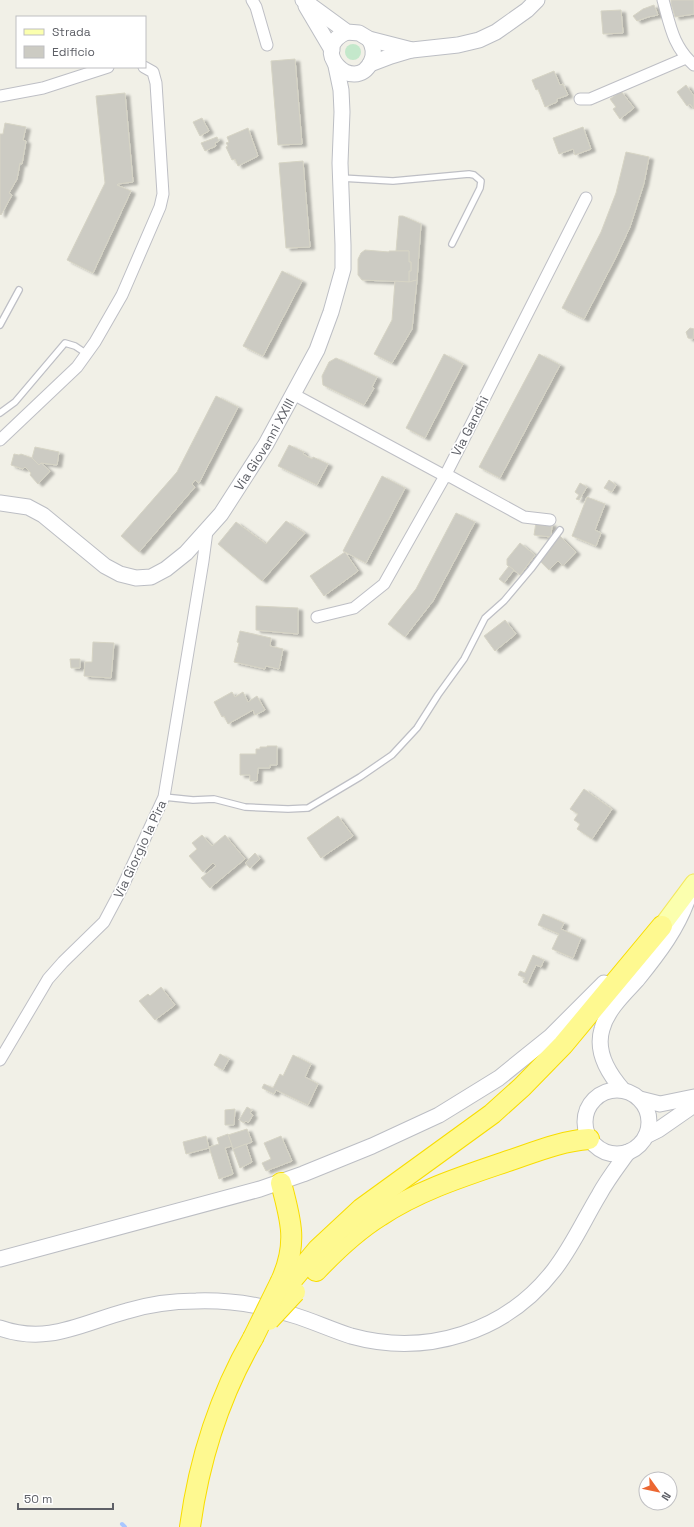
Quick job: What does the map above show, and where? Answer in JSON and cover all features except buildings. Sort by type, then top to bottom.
[{"type":"highway","points":[[190,1527],[199,1472],[211,1430],[231,1380],[253,1338],[288,1287],[318,1249],[361,1209],[396,1182],[482,1122],[522,1088],[559,1049],[662,926]]},
{"type":"highway","points":[[288,1287],[327,1260],[358,1231],[408,1200],[449,1181],[570,1140],[595,1144]]},
{"type":"highway","points":[[281,1182],[292,1236],[288,1287]]},
{"type":"main road","points":[[303,0],[347,32]]},
{"type":"main road","points":[[303,0],[332,50]]},
{"type":"main road","points":[[412,50],[369,39],[359,32],[347,32],[337,38],[332,50],[332,58],[336,66],[346,72],[364,68],[391,56],[412,50],[458,45],[479,40],[496,32],[527,10],[537,0]]},
{"type":"main road","points":[[364,68],[374,52],[369,39]]},
{"type":"main road","name":"Via Giovanni XXIII","points":[[0,503],[28,508],[43,515],[105,566],[120,574],[136,578],[151,577],[186,553],[221,514],[266,444],[317,350],[331,312],[343,269],[341,178],[342,112],[341,90],[336,66]]},
{"type":"main road","name":"Via Giovanni XXIII","points":[[342,112],[349,92],[364,68]]},
{"type":"main road","points":[[0,1259],[281,1182],[349,1156],[439,1115],[484,1088],[512,1068],[551,1036],[662,926],[693,884]]},
{"type":"main road","points":[[623,1090],[613,1078],[604,1063],[600,1042],[602,1028],[607,1016],[670,937],[687,904],[693,884]]},
{"type":"main road","points":[[595,1144],[614,1154],[628,1152],[642,1143],[649,1126],[649,1116],[646,1107],[640,1099],[632,1093],[623,1090],[606,1091],[596,1097],[589,1106],[585,1117],[585,1128],[595,1144],[605,1168],[600,1193]]},
{"type":"main road","points":[[640,1099],[660,1104],[694,1097]]},
{"type":"main road","points":[[646,1136],[658,1130],[694,1105]]},
{"type":"main road","points":[[0,1328],[23,1334],[50,1334],[73,1329],[116,1314],[147,1306],[167,1302],[207,1300],[251,1305],[276,1310],[301,1317],[345,1334],[376,1342],[412,1344],[447,1339],[470,1332],[495,1321],[513,1309],[550,1275],[562,1260],[600,1193],[628,1152]]},
{"type":"street","points":[[252,0],[256,8],[267,45]]},
{"type":"street","points":[[580,99],[590,99],[690,61],[672,36],[663,0]]},
{"type":"street","points":[[0,96],[43,88],[105,68]]},
{"type":"street","points":[[0,440],[77,367],[87,354],[122,295],[160,207],[162,178],[156,83],[148,69]]},
{"type":"street","name":"Via Gandhi","points":[[317,617],[354,608],[384,584],[445,476],[586,198]]},
{"type":"street","points":[[293,394],[445,476],[451,477],[524,518],[550,520]]},
{"type":"street","name":"Via Giorgio la Pira","points":[[0,1060],[48,979],[63,962],[104,922],[121,890],[164,797],[204,562],[207,531]]},
{"type":"lane","points":[[341,178],[393,181],[459,174],[474,175],[481,181],[480,188],[452,244]]},
{"type":"lane","points":[[0,325],[18,290]]},
{"type":"lane","points":[[0,413],[15,402],[65,343],[75,346],[87,354]]},
{"type":"lane","points":[[164,797],[193,800],[214,799],[245,807],[288,809],[308,808],[360,778],[392,755],[417,728],[464,659],[485,618],[504,600],[560,530]]},
{"type":"green space","points":[[350,44],[356,44],[361,49],[359,58],[356,60],[350,60],[345,55],[345,49]]},
{"type":"waterway","points":[[122,1524],[125,1527]]}]
